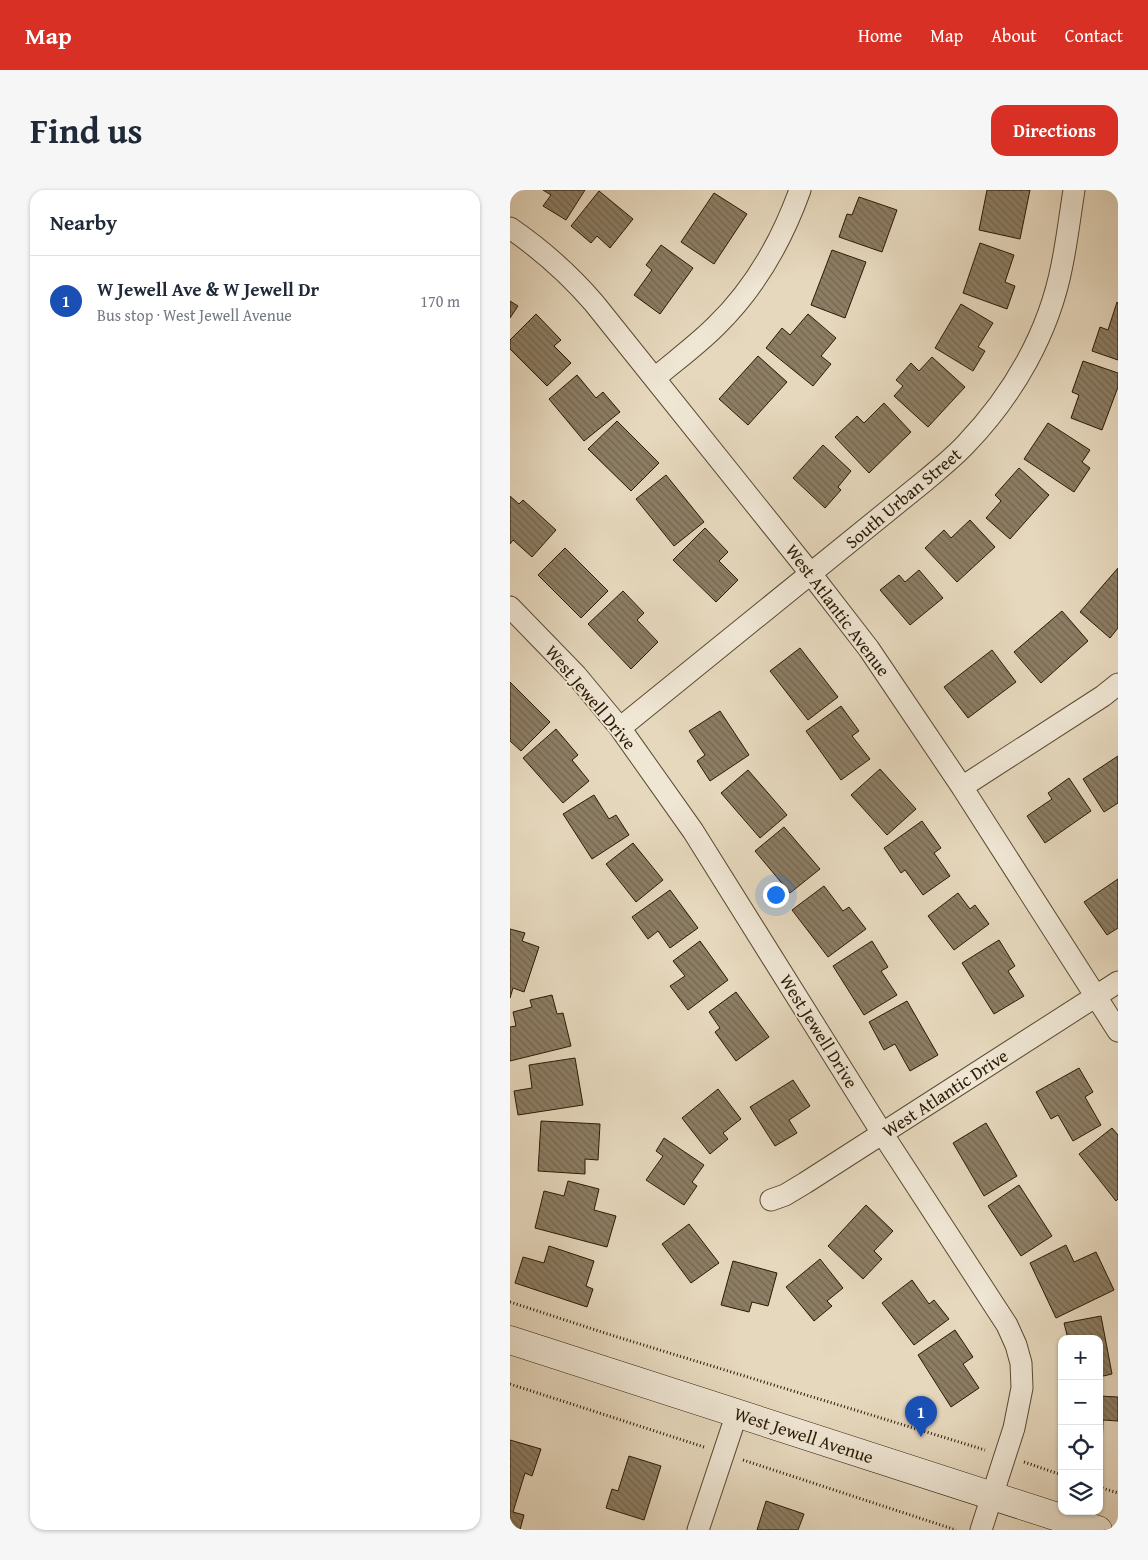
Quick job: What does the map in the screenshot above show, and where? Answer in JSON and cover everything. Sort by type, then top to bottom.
[{"type":"main road","name":"West Jewell Avenue","points":[[510,1340],[1098,1530]]},
{"type":"street","points":[[655,378],[717,325],[738,300],[775,249],[792,215],[800,190]]},
{"type":"street","name":"South Urban Street","points":[[620,728],[956,454],[981,427],[1012,388],[1046,321],[1062,267],[1074,190]]},
{"type":"street","name":"West Atlantic Avenue","points":[[510,228],[537,247],[575,281],[811,574],[900,694],[962,787],[1118,1031]]},
{"type":"street","name":"West Jewell Drive","points":[[510,607],[576,674],[620,728],[693,831],[882,1133],[1007,1325],[1016,1345],[1023,1380],[1019,1408],[982,1530]]},
{"type":"street","points":[[962,787],[1103,696],[1118,684]]},
{"type":"street","name":"West Atlantic Drive","points":[[771,1200],[805,1183],[1118,982]]},
{"type":"street","points":[[698,1530],[737,1414]]},
{"type":"path","points":[[510,1302],[988,1451]]},
{"type":"path","points":[[510,1384],[956,1530]]},
{"type":"path","points":[[1027,1463],[1058,1473]]},
{"type":"path","points":[[1103,1488],[1118,1493]]},
{"type":"building","points":[[543,190],[585,190],[566,220],[543,206],[551,195]]},
{"type":"building","points":[[987,190],[1030,190],[1020,239],[979,230]]},
{"type":"building","points":[[599,191],[633,219],[610,248],[597,236],[591,243],[571,226]]},
{"type":"building","points":[[714,193],[747,214],[714,264],[681,242]]},
{"type":"building","points":[[859,197],[897,210],[882,252],[839,237],[847,214],[852,215]]},
{"type":"building","points":[[980,243],[1014,255],[1005,282],[1015,286],[1007,309],[963,293]]},
{"type":"building","points":[[661,245],[693,268],[660,314],[634,295],[652,270],[646,265]]},
{"type":"building","points":[[832,250],[866,262],[845,318],[811,305]]},
{"type":"building","points":[[510,301],[518,306],[510,318]]},
{"type":"building","points":[[1117,302],[1118,360],[1092,351],[1100,327],[1108,330]]},
{"type":"building","points":[[961,304],[993,323],[978,347],[985,351],[973,371],[935,348]]},
{"type":"building","points":[[536,314],[561,340],[554,346],[571,363],[547,386],[510,349],[510,340]]},
{"type":"building","points":[[808,314],[836,338],[821,356],[831,364],[813,386],[766,348],[782,328],[790,335]]},
{"type":"building","points":[[758,356],[787,382],[748,425],[719,399]]},
{"type":"building","points":[[932,357],[965,387],[928,427],[894,396],[903,386],[896,380],[911,363],[919,371]]},
{"type":"building","points":[[1083,361],[1118,373],[1118,387],[1102,430],[1071,418],[1079,395],[1072,392]]},
{"type":"building","points":[[577,375],[596,398],[603,392],[620,412],[584,441],[549,399]]},
{"type":"building","points":[[884,403],[911,432],[869,473],[835,437],[857,416],[864,423]]},
{"type":"building","points":[[617,421],[659,463],[631,491],[588,449]]},
{"type":"building","points":[[1048,423],[1090,450],[1082,462],[1090,468],[1074,492],[1024,459]]},
{"type":"building","points":[[823,445],[851,471],[838,487],[841,490],[825,508],[793,478]]},
{"type":"building","points":[[1019,468],[1049,495],[1010,539],[986,518],[1001,501],[995,495]]},
{"type":"building","points":[[666,475],[704,522],[674,546],[636,499]]},
{"type":"building","points":[[510,496],[519,504],[523,500],[556,530],[532,557],[513,540],[510,544]]},
{"type":"building","points":[[970,520],[995,547],[957,582],[925,548],[944,530],[951,538]]},
{"type":"building","points":[[705,528],[728,552],[719,561],[738,580],[716,602],[673,560]]},
{"type":"building","points":[[565,548],[608,591],[581,618],[538,575]]},
{"type":"building","points":[[1118,568],[1118,628],[1110,638],[1080,612]]},
{"type":"building","points":[[919,570],[943,598],[910,625],[880,590],[899,575],[905,582]]},
{"type":"building","points":[[623,591],[644,613],[637,620],[658,642],[631,669],[588,624]]},
{"type":"building","points":[[1062,611],[1088,641],[1041,683],[1014,652]]},
{"type":"building","points":[[800,648],[838,697],[808,720],[770,671]]},
{"type":"building","points":[[992,650],[1016,682],[968,718],[944,687]]},
{"type":"building","points":[[510,682],[550,722],[521,751],[510,741]]},
{"type":"building","points":[[841,706],[859,731],[852,736],[870,759],[841,780],[806,731]]},
{"type":"building","points":[[720,711],[749,755],[710,781],[697,761],[705,755],[689,731]]},
{"type":"building","points":[[556,729],[578,755],[572,760],[589,781],[563,803],[523,758]]},
{"type":"building","points":[[1118,756],[1118,803],[1104,812],[1083,779]]},
{"type":"building","points":[[880,769],[916,809],[887,835],[851,795]]},
{"type":"building","points":[[748,770],[787,815],[760,838],[721,793]]},
{"type":"building","points":[[1069,778],[1091,811],[1045,843],[1027,816],[1052,799],[1048,793]]},
{"type":"building","points":[[594,795],[609,819],[616,815],[629,835],[592,859],[563,814]]},
{"type":"building","points":[[922,821],[941,848],[934,853],[950,876],[923,895],[905,870],[901,873],[884,848]]},
{"type":"building","points":[[784,827],[820,869],[790,893],[755,851]]},
{"type":"building","points":[[633,843],[663,880],[636,902],[606,864]]},
{"type":"building","points":[[1118,879],[1118,928],[1107,935],[1084,902]]},
{"type":"building","points":[[824,886],[843,911],[849,907],[866,929],[828,957],[792,910]]},
{"type":"building","points":[[670,890],[698,928],[670,948],[658,931],[648,939],[632,917]]},
{"type":"building","points":[[958,893],[970,909],[975,905],[989,924],[954,950],[928,916]]},
{"type":"building","points":[[510,929],[525,933],[522,941],[539,947],[524,992],[513,988],[510,998]]},
{"type":"building","points":[[999,940],[1015,966],[1008,971],[1024,996],[994,1014],[962,963]]},
{"type":"building","points":[[700,941],[728,980],[688,1010],[670,986],[685,976],[673,961]]},
{"type":"building","points":[[872,941],[888,967],[881,971],[897,995],[864,1015],[833,966]]},
{"type":"building","points":[[736,992],[769,1037],[736,1061],[715,1032],[720,1028],[709,1012]]},
{"type":"building","points":[[552,995],[557,1014],[563,1013],[571,1046],[510,1061],[510,1027],[516,1026],[513,1012],[532,1007],[530,1000]]},
{"type":"building","points":[[907,1001],[938,1055],[910,1071],[895,1044],[884,1050],[869,1022]]},
{"type":"building","points":[[575,1058],[583,1105],[518,1115],[514,1091],[532,1088],[529,1065]]},
{"type":"building","points":[[1079,1068],[1093,1092],[1085,1097],[1101,1125],[1073,1141],[1058,1115],[1051,1119],[1036,1092]]},
{"type":"building","points":[[793,1080],[810,1106],[789,1120],[797,1133],[775,1146],[750,1107]]},
{"type":"building","points":[[718,1089],[741,1119],[723,1133],[728,1139],[710,1154],[682,1118]]},
{"type":"building","points":[[541,1121],[600,1124],[598,1160],[585,1159],[585,1174],[538,1171]]},
{"type":"building","points":[[986,1123],[1017,1176],[984,1196],[953,1143]]},
{"type":"building","points":[[1112,1128],[1118,1135],[1118,1199],[1116,1201],[1079,1154]]},
{"type":"building","points":[[664,1138],[704,1165],[692,1182],[697,1186],[684,1205],[646,1180],[663,1156],[656,1151]]},
{"type":"building","points":[[568,1181],[599,1189],[594,1210],[616,1216],[607,1247],[535,1228],[544,1191],[564,1196]]},
{"type":"building","points":[[1019,1185],[1052,1236],[1021,1256],[988,1206]]},
{"type":"building","points":[[866,1205],[893,1231],[874,1251],[882,1259],[863,1279],[828,1246]]},
{"type":"building","points":[[689,1224],[719,1263],[691,1283],[662,1244]]},
{"type":"building","points":[[1066,1245],[1074,1262],[1096,1252],[1114,1290],[1056,1318],[1030,1263]]},
{"type":"building","points":[[549,1246],[594,1261],[586,1286],[593,1289],[587,1307],[515,1283],[523,1257],[544,1263]]},
{"type":"building","points":[[820,1259],[843,1288],[827,1301],[832,1306],[814,1321],[786,1287]]},
{"type":"building","points":[[733,1261],[777,1273],[768,1306],[752,1302],[749,1312],[721,1305]]},
{"type":"building","points":[[912,1280],[929,1304],[934,1300],[949,1319],[914,1345],[882,1303]]},
{"type":"building","points":[[1101,1316],[1112,1374],[1103,1376],[1103,1335],[1067,1335],[1064,1323]]},
{"type":"building","points":[[955,1330],[973,1357],[963,1364],[979,1388],[951,1407],[918,1355]]},
{"type":"building","points":[[1103,1396],[1118,1397],[1118,1421],[1103,1420]]},
{"type":"building","points":[[510,1440],[541,1449],[532,1476],[525,1473],[513,1512],[524,1515],[520,1530],[510,1530]]},
{"type":"building","points":[[629,1456],[661,1466],[644,1520],[606,1508],[612,1489],[618,1491]]},
{"type":"building","points":[[766,1501],[804,1514],[798,1530],[757,1530]]},
{"type":"place","name":"W Jewell Ave & W Jewell Dr","points":[[921,1437]]}]
